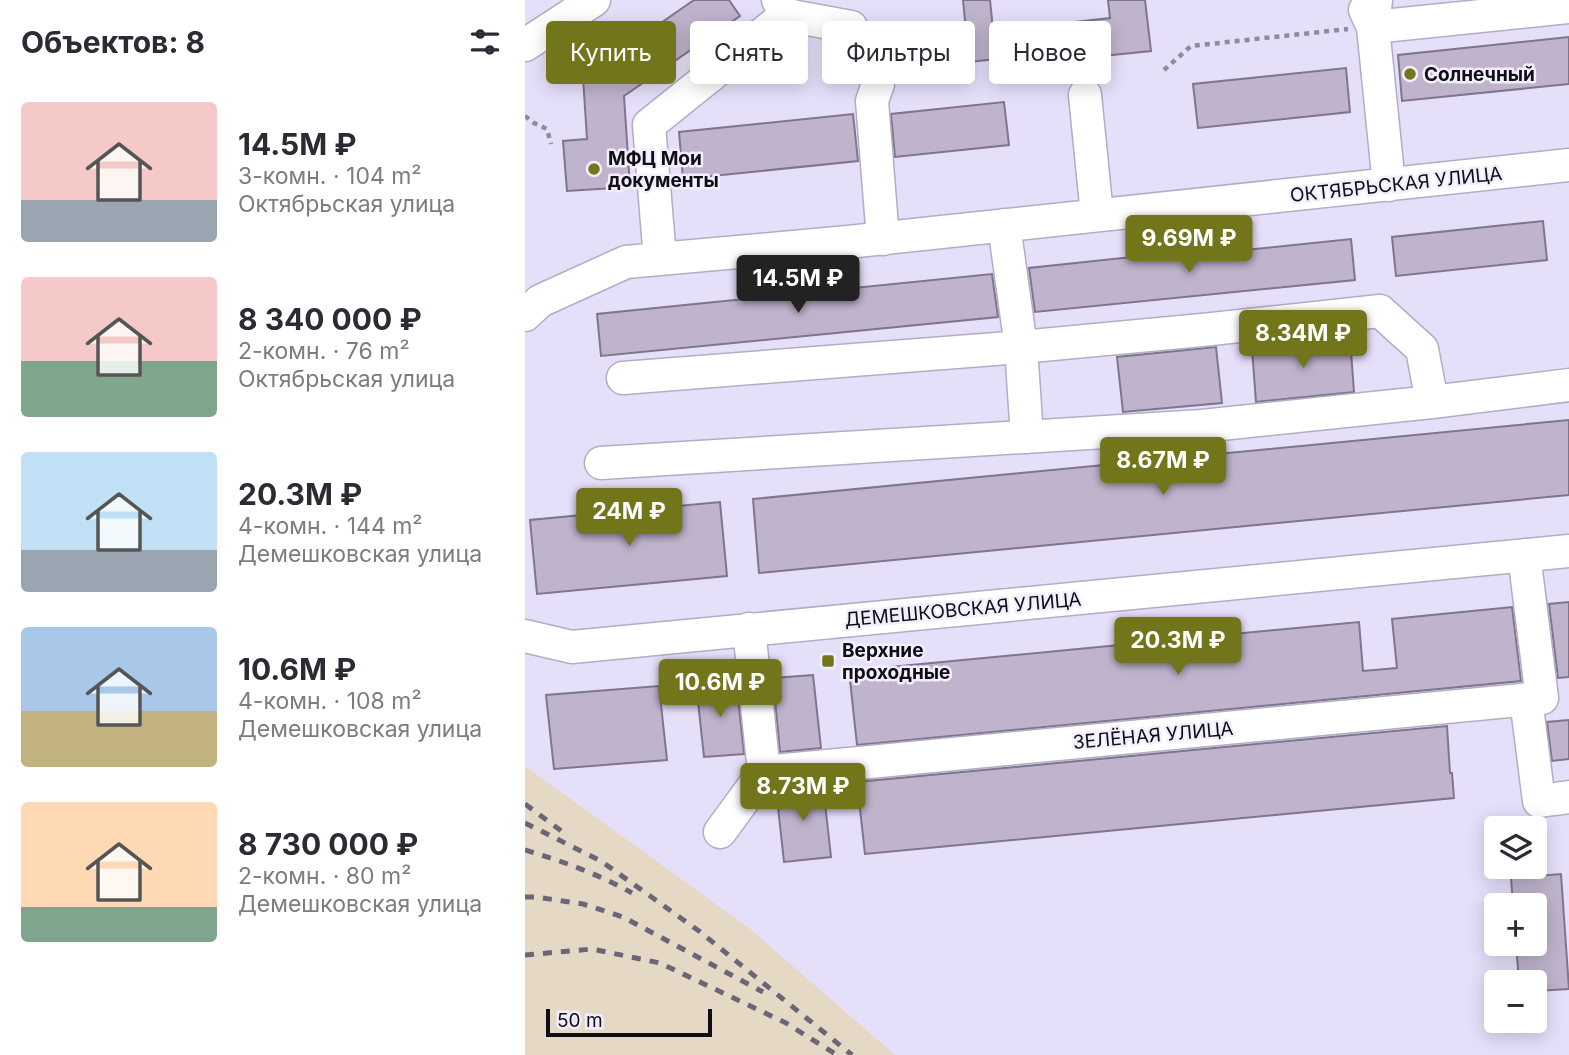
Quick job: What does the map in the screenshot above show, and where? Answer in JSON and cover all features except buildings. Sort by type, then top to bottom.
[{"type":"street","points":[[525,45],[594,0]]},
{"type":"street","points":[[1389,184],[1370,9],[1569,6]]},
{"type":"street","points":[[660,259],[649,125],[782,8],[851,27],[878,83],[873,101],[883,239]]},
{"type":"street","points":[[1084,95],[1097,215]]},
{"type":"street","name":"ОКТЯБРЬСКАЯ УЛИЦА","points":[[525,315],[540,301],[627,262],[883,239],[1569,165]]},
{"type":"street","points":[[1004,225],[1021,347],[1027,437]]},
{"type":"street","points":[[623,378],[1021,347],[1380,310],[1422,349],[1432,402]]},
{"type":"street","points":[[601,463],[1202,426],[1569,385]]},
{"type":"street","name":"ДЕМЕШКОВСКАЯ УЛИЦА","points":[[525,636],[572,647],[1569,551]]},
{"type":"street","points":[[1524,555],[1542,698],[1527,699],[1539,802],[1569,797]]},
{"type":"street","points":[[720,832],[764,772],[749,629]]},
{"type":"street","name":"ЗЕЛЁНАЯ УЛИЦА","points":[[764,772],[1527,699]]},
{"type":"path","points":[[1164,70],[1192,46],[1370,9]]},
{"type":"path","points":[[525,117],[547,129],[551,144]]},
{"type":"shaded area","points":[[525,766],[749,928],[895,1055],[525,1055]]},
{"type":"railway","points":[[525,804],[568,836]]},
{"type":"railway","points":[[525,823],[601,861],[699,931],[852,1055]]},
{"type":"railway","points":[[525,850],[580,868],[632,893]]},
{"type":"railway","points":[[525,897],[583,904],[623,917],[763,992]]},
{"type":"railway","points":[[525,955],[592,949],[660,963],[786,1023],[837,1055]]},
{"type":"place","name":"Солнечный","points":[[1410,74]]},
{"type":"place","name":"МФЦ Мои документы","points":[[594,169]]},
{"type":"place","name":"Верхние проходные","points":[[828,661]]}]
